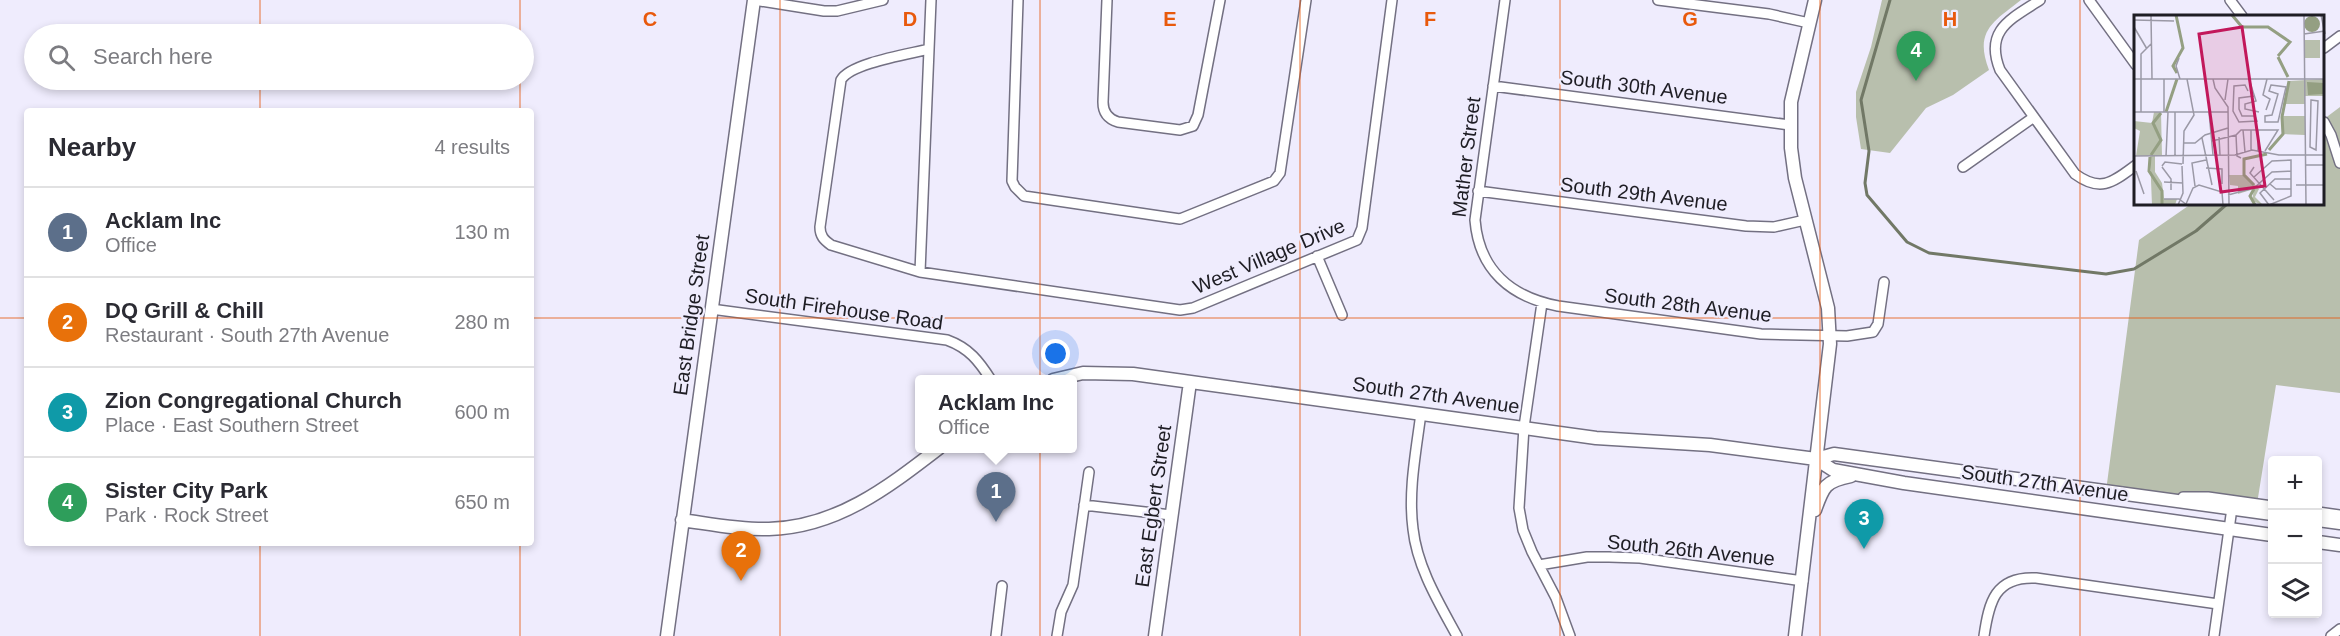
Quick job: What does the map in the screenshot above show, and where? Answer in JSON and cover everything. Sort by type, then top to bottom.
[{"type":"main road","name":"East Bridge Street","points":[[666,636],[754,0]]},
{"type":"main road","points":[[1795,636],[1828,368],[1830,334],[1824,292],[1792,164],[1790,125],[1794,81],[1815,0]]},
{"type":"main road","name":"South 27th Avenue","points":[[1074,375],[1121,372],[1596,438],[1710,445],[1816,459],[1834,454],[2268,513]]},
{"type":"main road","name":"East Egbert Street","points":[[1155,636],[1190,382]]},
{"type":"main road","points":[[682,520],[760,529],[784,528],[816,521],[847,510],[874,496],[932,453]]},
{"type":"main road","name":"South 27th Avenue","points":[[1816,459],[1833,470],[2268,535]]},
{"type":"main road","points":[[1809,528],[1825,486],[1837,478],[1858,474]]},
{"type":"main road","points":[[2322,521],[2340,523]]},
{"type":"main road","points":[[2322,543],[2340,545]]},
{"type":"street","points":[[754,0],[837,11],[884,0]]},
{"type":"street","points":[[920,272],[931,0]]},
{"type":"street","points":[[1018,0],[1012,181],[1015,187],[1024,196],[1177,219],[1274,182],[1280,173],[1306,0]]},
{"type":"street","points":[[1107,0],[1103,102],[1105,112],[1118,122],[1180,130],[1193,126],[1198,115],[1220,0]]},
{"type":"street","name":"West Village Drive","points":[[929,49],[860,67],[843,75],[820,227],[823,238],[831,245],[920,272],[1185,310],[1355,242],[1361,234],[1392,0]]},
{"type":"street","name":"Mather Street","points":[[1505,0],[1478,191],[1476,230],[1487,262],[1509,287],[1542,303]]},
{"type":"street","points":[[1658,0],[1769,14],[1809,23]]},
{"type":"street","points":[[2040,0],[2008,21],[1996,37],[1995,58],[2000,70],[2074,174],[2086,181],[2107,184],[2134,166]]},
{"type":"street","points":[[2089,0],[2134,62]]},
{"type":"street","points":[[2230,0],[2241,15]]},
{"type":"street","points":[[2325,47],[2340,36]]},
{"type":"street","name":"South 30th Avenue","points":[[1493,86],[1790,125]]},
{"type":"street","points":[[1963,167],[2034,117]]},
{"type":"street","points":[[2325,124],[2340,163]]},
{"type":"street","name":"South 29th Avenue","points":[[1478,191],[1746,226],[1774,227],[1806,220]]},
{"type":"street","points":[[1317,256],[1342,315]]},
{"type":"street","name":"South 28th Avenue","points":[[1542,303],[1761,334],[1847,336],[1873,332],[1878,324],[1884,282]]},
{"type":"street","points":[[1542,303],[1524,427],[1519,508],[1523,530],[1556,598],[1570,636]]},
{"type":"street","name":"South Firehouse Road","points":[[711,309],[947,340],[973,354],[988,375]]},
{"type":"street","points":[[1421,413],[1411,491],[1413,530],[1426,574],[1457,636]]},
{"type":"street","points":[[1057,636],[1061,612],[1073,585],[1089,471]]},
{"type":"street","points":[[2154,497],[2208,497],[2268,505]]},
{"type":"street","points":[[1084,505],[1171,515]]},
{"type":"street","points":[[2214,636],[2232,508]]},
{"type":"street","points":[[2322,513],[2340,515]]},
{"type":"street","name":"South 26th Avenue","points":[[1539,565],[1587,557],[1629,558],[1803,581]]},
{"type":"street","points":[[1994,577],[2001,586]]},
{"type":"street","points":[[1984,636],[1989,607],[2001,586],[2014,580],[2027,578],[2218,604]]},
{"type":"street","points":[[1002,586],[996,635],[1008,636]]},
{"type":"street","points":[[2331,636],[2340,629]]},
{"type":"green space","points":[[1882,0],[2021,0],[1995,22],[1985,37],[1985,57],[1989,70],[1953,95],[1926,108],[1890,153],[1861,149],[1856,117],[1856,92],[1871,47]]},
{"type":"green space","points":[[2340,107],[2340,393],[2276,385],[2257,504],[2106,491],[2139,240],[2188,206],[2325,206],[2325,118]]},
{"type":"waterway","points":[[1890,0],[1861,100],[1869,151],[1865,183],[1867,195],[1907,242],[1929,253],[2106,274],[2134,269],[2196,231],[2225,206]]},
{"type":"place","name":"Sister City Park","points":[[1916,81]]},
{"type":"place","name":"Acklam Inc","points":[[996,522]]},
{"type":"place","name":"Zion Congregational Church","points":[[1864,549]]},
{"type":"place","name":"DQ Grill & Chill","points":[[741,581]]}]
